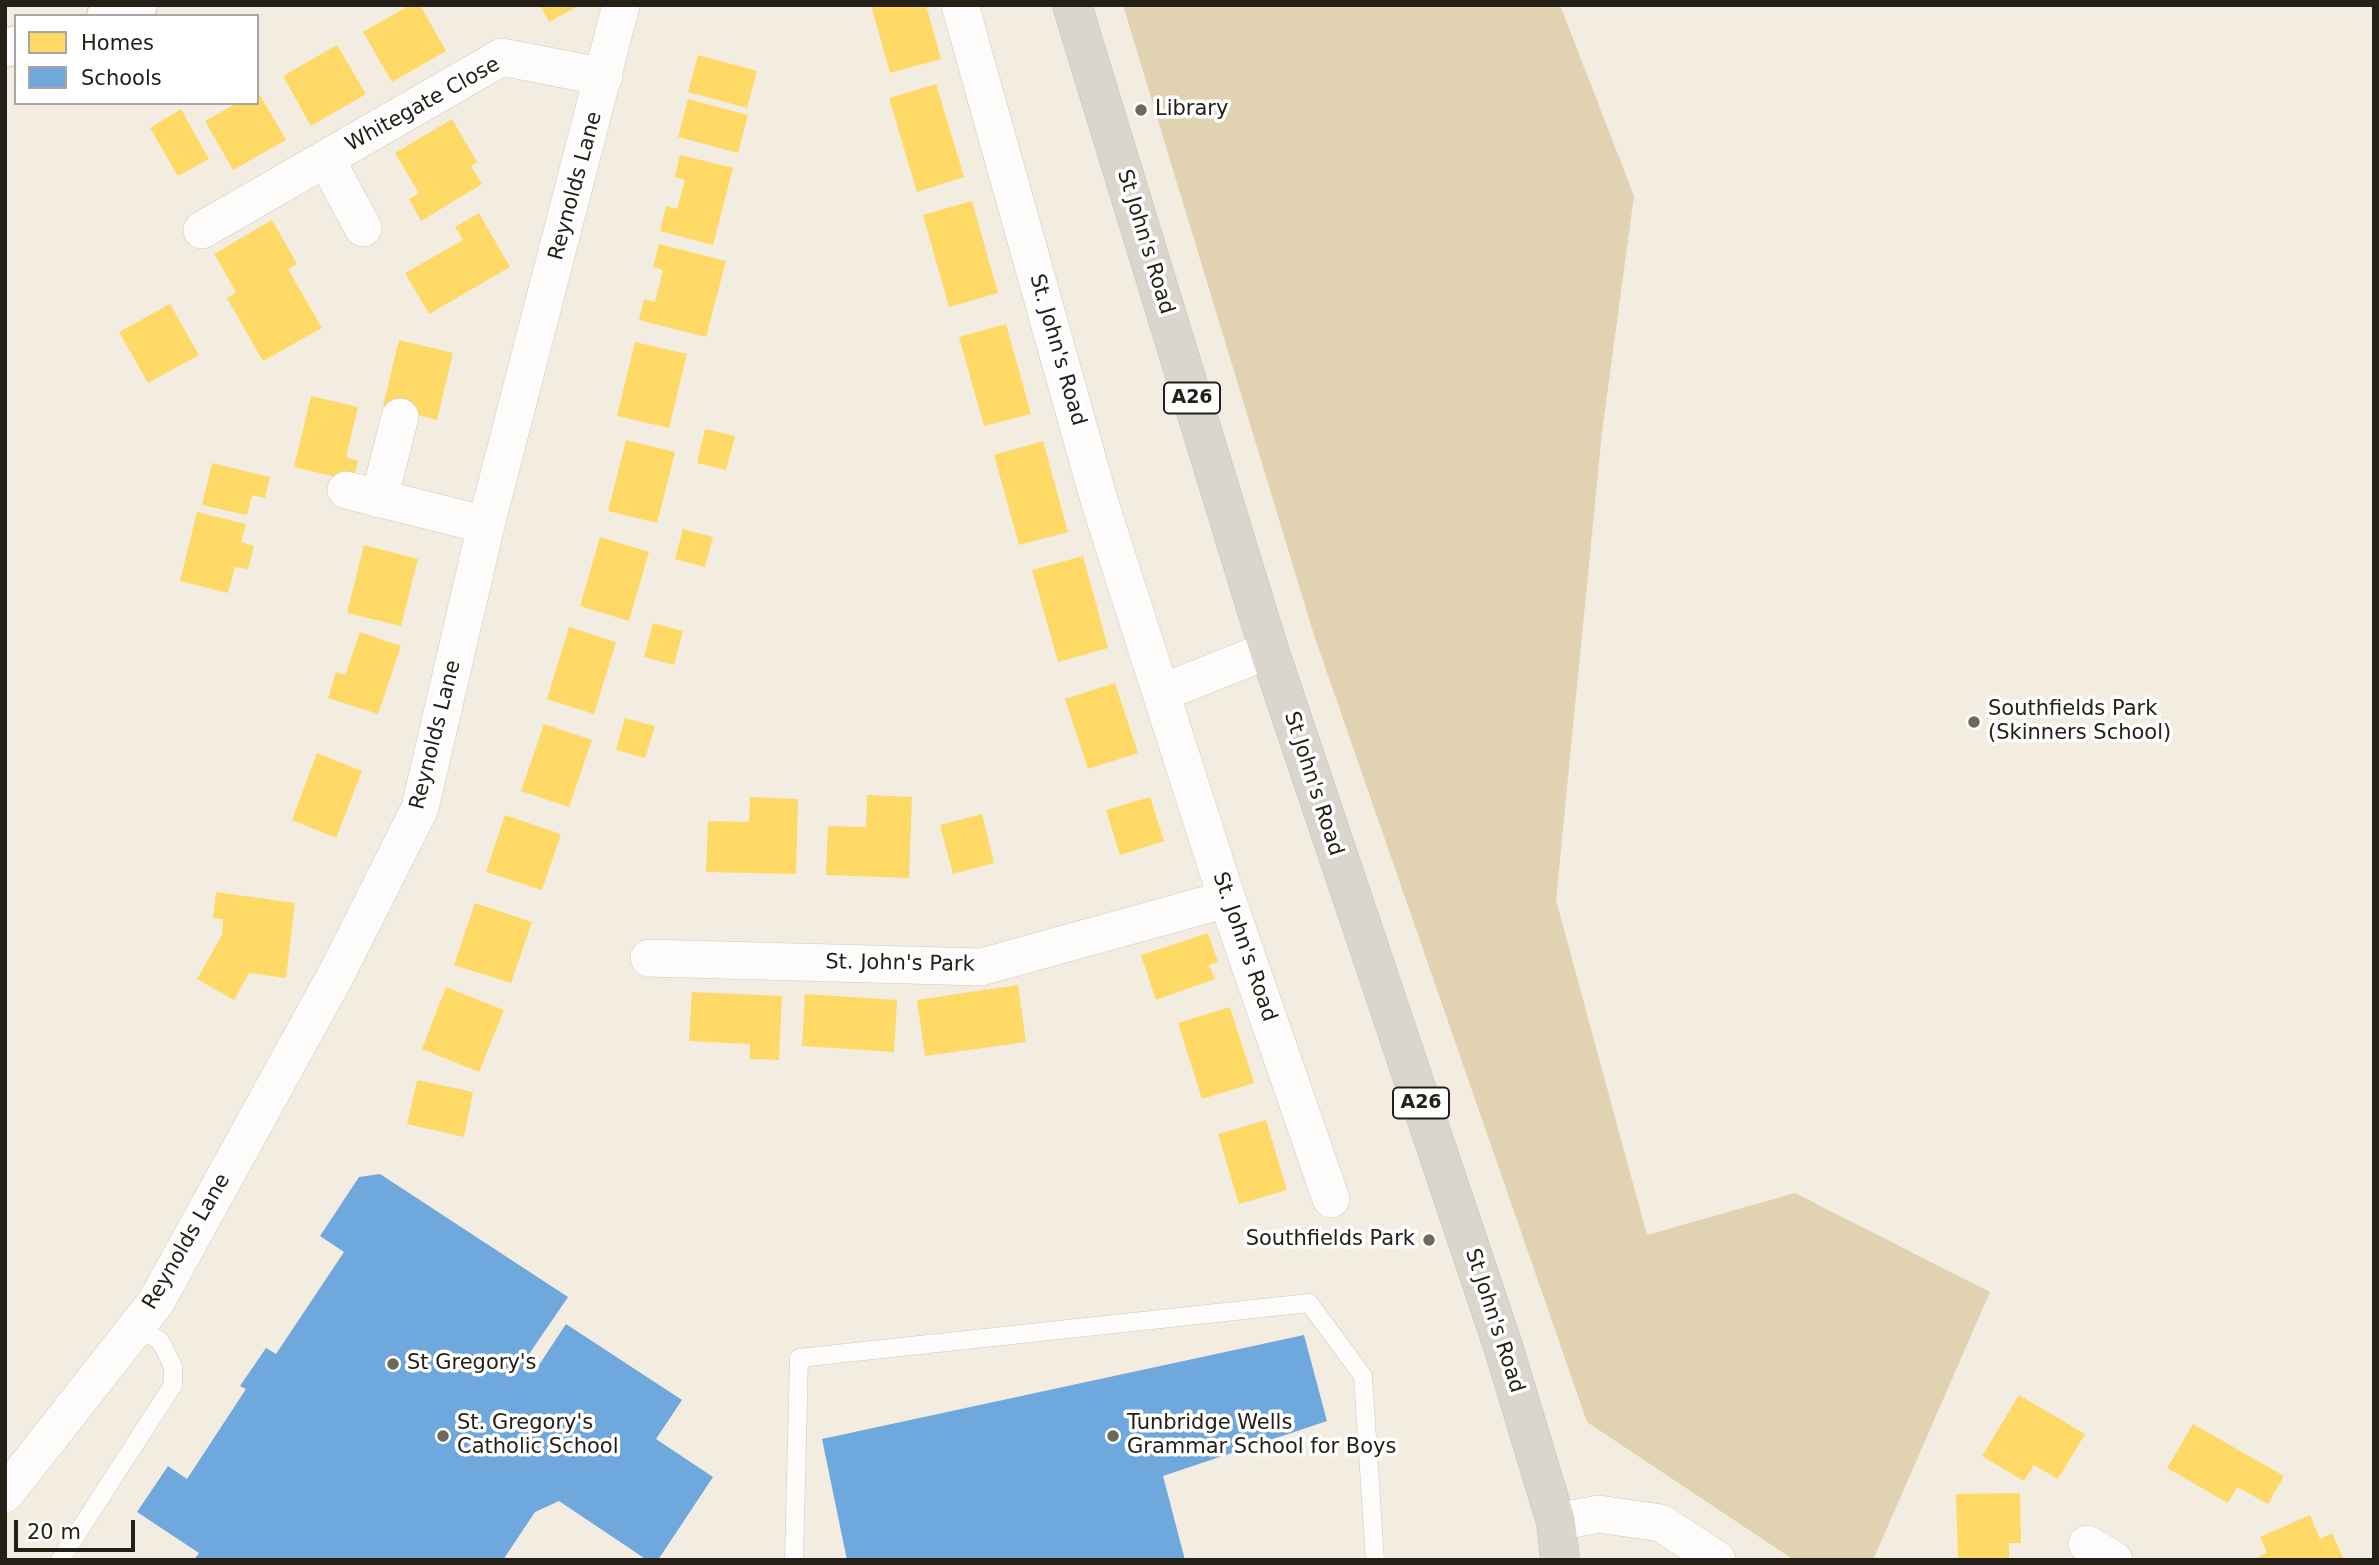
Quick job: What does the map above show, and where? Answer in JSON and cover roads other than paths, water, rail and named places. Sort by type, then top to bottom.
[{"type":"highway","name":"St John's Road","points":[[1072,5],[1269,650],[1503,1346],[1556,1522],[1560,1560]]},
{"type":"street","points":[[112,14],[138,5]]},
{"type":"street","name":"Reynolds Lane","points":[[5,1494],[156,1302],[284,1070],[420,808],[486,526],[621,5]]},
{"type":"street","name":"St. John's Road","points":[[960,5],[1099,500],[1227,899],[1331,1199]]},
{"type":"street","name":"Whitegate Close","points":[[202,230],[502,57],[604,77]]},
{"type":"street","name":"Whitegate Close","points":[[326,159],[363,228]]},
{"type":"street","points":[[400,417],[363,494],[486,526]]},
{"type":"street","points":[[1161,693],[1269,650]]},
{"type":"street","name":"St. John's Park","points":[[649,958],[981,967],[1227,899]]},
{"type":"street","points":[[1556,1522],[1599,1514],[1661,1523],[1717,1560]]},
{"type":"lane","points":[[794,1560],[799,1358],[1309,1303],[1363,1376],[1375,1560]]},
{"type":"lane","points":[[60,1560],[173,1385],[173,1367],[159,1340],[135,1328]]},
{"type":"place","name":"Library","points":[[1141,110]]},
{"type":"place","name":"Southfields Park (Skinners School)","points":[[1974,722]]},
{"type":"place","name":"Southfields Park","points":[[1429,1240]]},
{"type":"place","name":"St Gregory's","points":[[393,1364]]},
{"type":"place","name":"St. Gregory's Catholic School","points":[[443,1436]]},
{"type":"place","name":"Tunbridge Wells Grammar School for Boys","points":[[1113,1436]]}]
